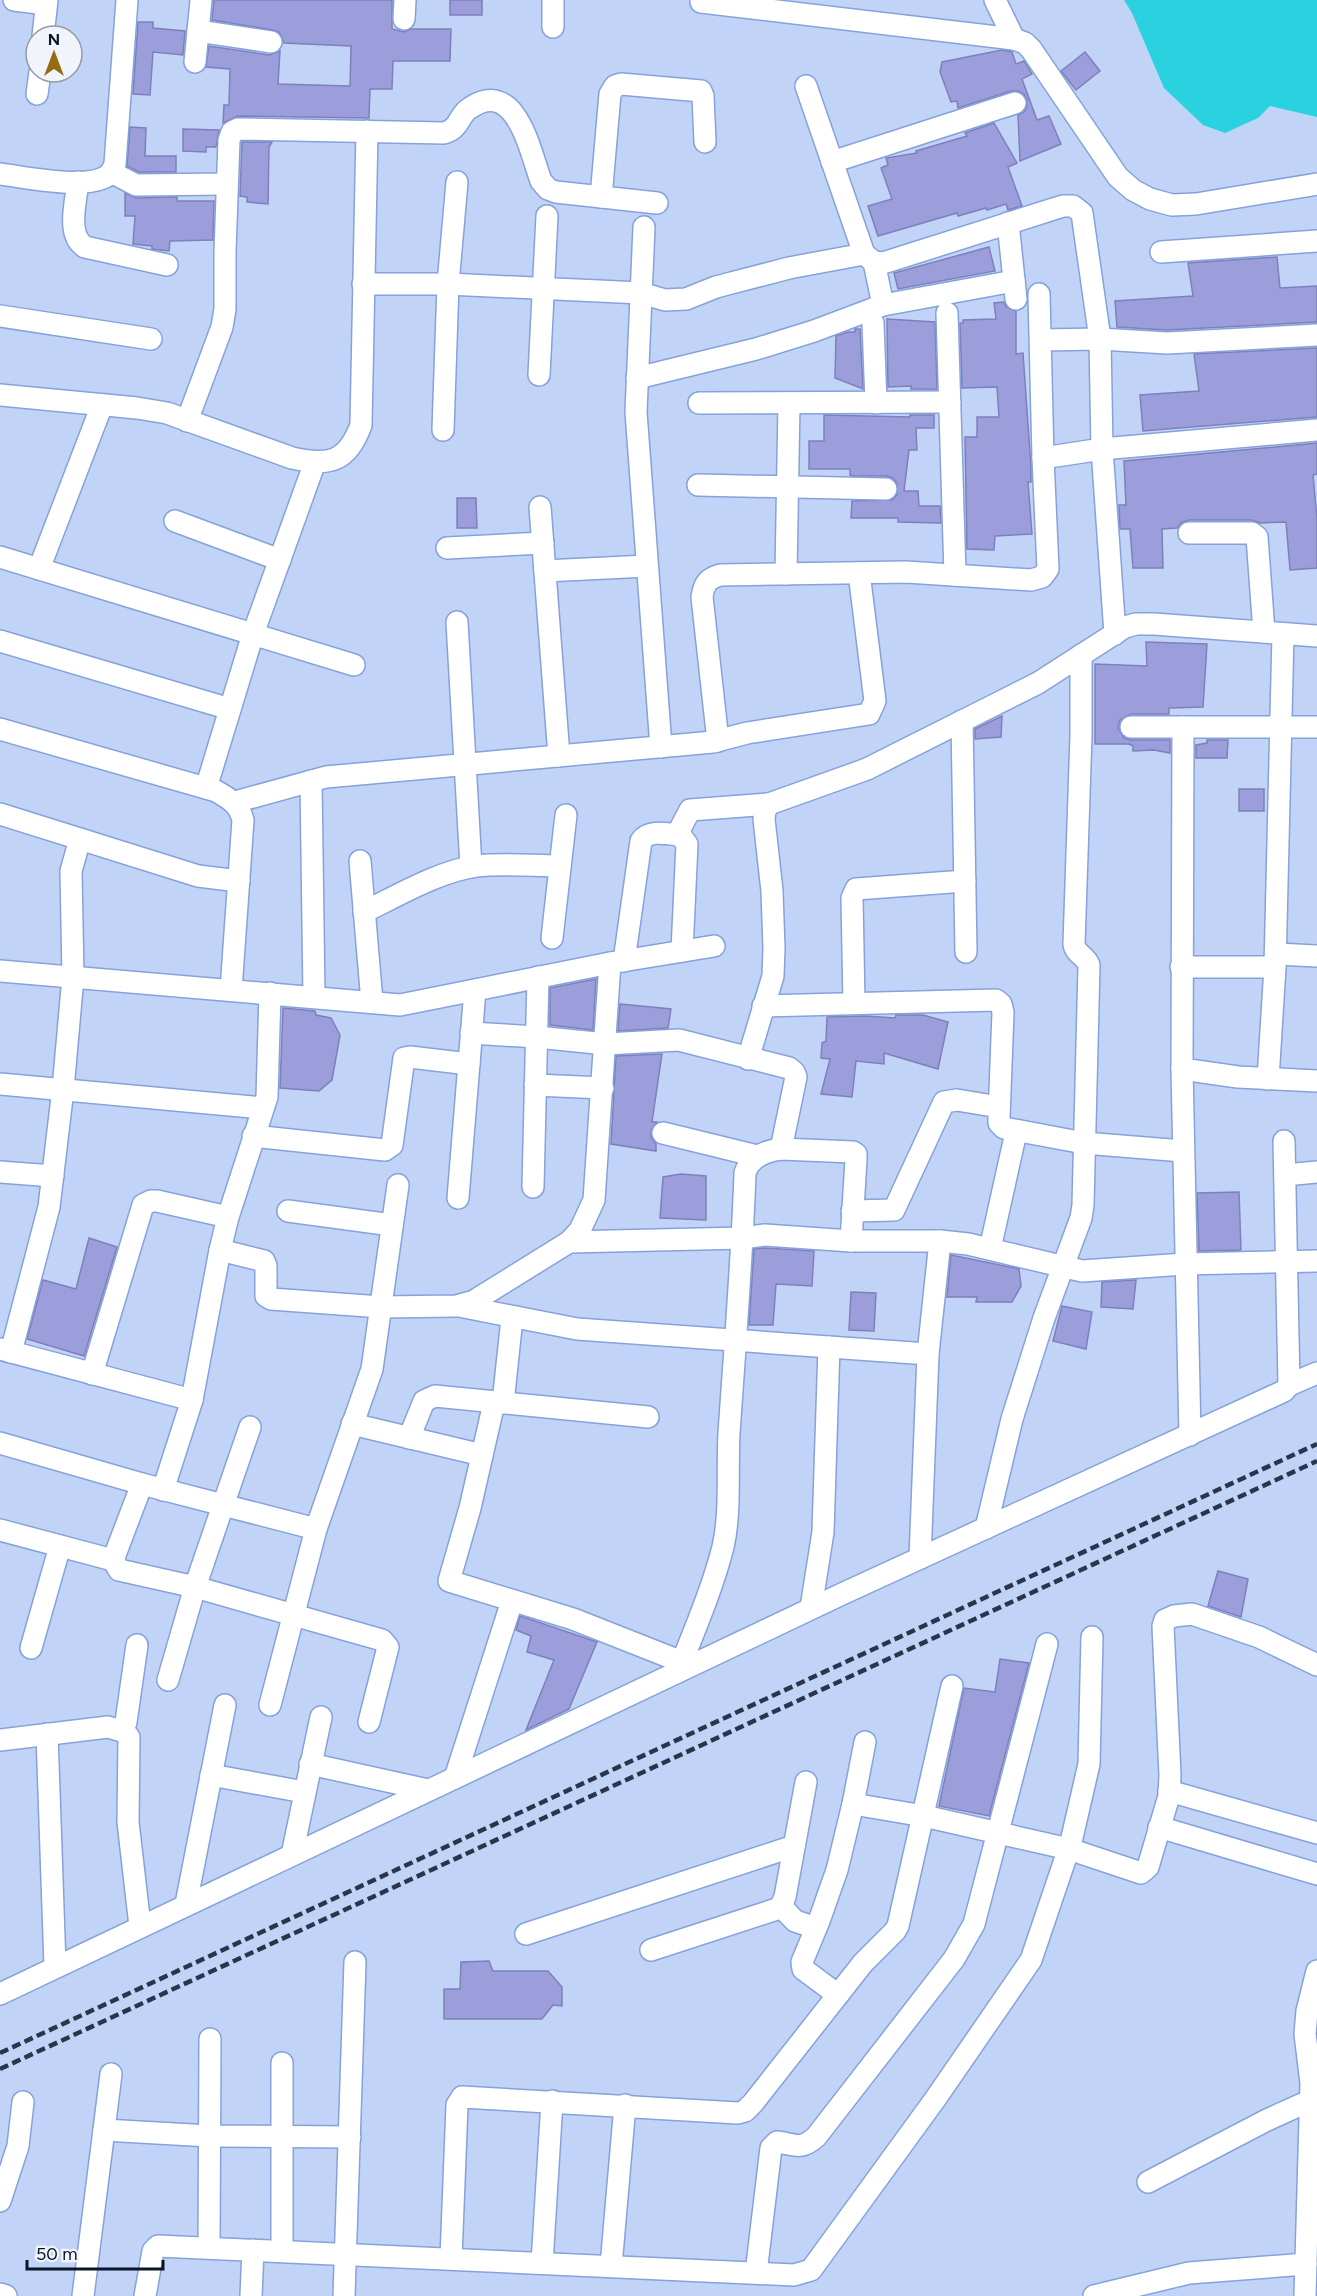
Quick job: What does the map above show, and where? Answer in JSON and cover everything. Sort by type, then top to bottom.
[{"type":"street","points":[[14,0],[47,2],[44,24]]},
{"type":"street","points":[[0,174],[78,182],[96,180],[111,172],[115,164],[127,0]]},
{"type":"street","points":[[195,62],[201,0]]},
{"type":"street","points":[[553,0],[553,27]]},
{"type":"street","points":[[995,0],[1014,39]]},
{"type":"street","points":[[701,2],[747,4],[1014,39],[1025,43],[1118,177],[1133,190],[1150,199],[1172,205],[1196,204],[1317,184]]},
{"type":"street","points":[[198,31],[271,42]]},
{"type":"street","points":[[38,94],[39,84]]},
{"type":"street","points":[[601,197],[610,94],[615,86],[621,84],[701,91],[704,96],[705,142]]},
{"type":"street","points":[[806,86],[869,258],[878,314],[876,403]]},
{"type":"street","points":[[187,421],[222,327],[225,309],[229,140],[232,132],[238,129],[444,133],[452,131],[468,109],[482,102],[498,101],[511,108],[520,122],[541,181],[548,189],[567,194],[657,203]]},
{"type":"street","points":[[832,162],[1014,104]]},
{"type":"street","points":[[0,395],[168,413],[292,458],[315,462],[328,462],[346,452],[355,440],[361,425],[367,131]]},
{"type":"street","points":[[111,172],[136,185],[227,184]]},
{"type":"street","points":[[78,182],[74,230],[79,243],[85,247],[167,266]]},
{"type":"street","points":[[443,430],[448,284],[457,182]]},
{"type":"street","points":[[363,284],[448,284],[641,293],[664,300],[686,299],[716,287],[789,268],[869,258],[883,263],[1063,206],[1073,206],[1082,213],[1100,339],[1102,450],[1114,634]]},
{"type":"street","points":[[539,375],[547,216]]},
{"type":"street","points":[[637,378],[756,349],[878,314],[1015,290],[1008,224]]},
{"type":"street","points":[[644,227],[636,412],[661,747]]},
{"type":"street","points":[[1161,252],[1317,241]]},
{"type":"street","points":[[718,741],[702,597],[703,587],[709,578],[720,575],[906,572],[1031,580],[1042,577],[1048,568],[1039,294]]},
{"type":"street","points":[[947,313],[955,575]]},
{"type":"street","points":[[0,316],[151,339]]},
{"type":"street","points":[[1041,340],[1100,339],[1167,343],[1317,335]]},
{"type":"street","points":[[699,403],[950,402]]},
{"type":"street","points":[[786,574],[789,403]]},
{"type":"street","points":[[39,569],[102,405]]},
{"type":"street","points":[[1043,458],[1102,450],[1317,430]]},
{"type":"street","points":[[206,788],[253,634],[315,462]]},
{"type":"street","points":[[698,485],[886,489]]},
{"type":"street","points":[[540,507],[560,756]]},
{"type":"street","points":[[175,521],[280,560]]},
{"type":"street","points":[[1189,533],[1252,534],[1257,537],[1274,633],[1282,726],[1275,961],[1268,1079]]},
{"type":"street","points":[[447,548],[543,543]]},
{"type":"street","points":[[0,557],[354,665]]},
{"type":"street","points":[[545,571],[647,566]]},
{"type":"street","points":[[235,802],[326,777],[718,741],[747,733],[869,714],[875,701],[859,573]]},
{"type":"street","points":[[457,622],[471,867]]},
{"type":"street","points":[[680,835],[681,827],[690,810],[769,804],[867,769],[1038,683],[1114,634],[1136,624],[1317,636]]},
{"type":"street","points":[[0,641],[230,709]]},
{"type":"street","points":[[987,1528],[1012,1419],[1044,1318],[1082,1218],[1089,965],[1086,959],[1076,952],[1074,944],[1082,735],[1081,655]]},
{"type":"street","points":[[962,721],[966,952]]},
{"type":"street","points":[[1131,727],[1317,727]]},
{"type":"street","points":[[1183,727],[1182,1069],[1190,1436]]},
{"type":"street","points":[[0,729],[216,791],[235,802],[241,810],[243,820],[231,990]]},
{"type":"street","points":[[312,781],[314,997]]},
{"type":"street","points":[[748,1059],[773,976],[772,891],[764,819],[769,804]]},
{"type":"street","points":[[0,814],[198,876],[239,881]]},
{"type":"street","points":[[552,938],[566,814]]},
{"type":"street","points":[[459,1306],[474,1301],[569,1242],[580,1230],[594,1200],[606,1044],[617,962],[641,841],[645,835],[680,835],[684,839],[687,850],[682,951]]},
{"type":"street","points":[[80,839],[71,871],[73,977],[49,1207],[5,1351],[192,1400]]},
{"type":"street","points":[[360,861],[372,1002]]},
{"type":"street","points":[[364,912],[431,880],[471,867],[560,867]]},
{"type":"street","points":[[854,1003],[852,898],[856,889],[965,881]]},
{"type":"street","points":[[0,971],[400,1005],[617,962],[714,946]]},
{"type":"street","points":[[1181,967],[1317,956]]},
{"type":"street","points":[[532,1187],[538,977]]},
{"type":"street","points":[[458,1198],[475,990]]},
{"type":"street","points":[[163,1490],[192,1400],[228,1217],[269,1087],[270,993]]},
{"type":"street","points":[[763,1006],[996,1000],[1001,1004],[1003,1012],[999,1123],[1004,1128],[1084,1143],[1183,1151]]},
{"type":"street","points":[[471,1033],[606,1044],[679,1040],[748,1059],[778,1064],[794,1072],[796,1077],[781,1149]]},
{"type":"street","points":[[253,1136],[386,1150],[392,1145],[404,1058],[469,1064]]},
{"type":"street","points":[[1182,1069],[1238,1077],[1317,1081]]},
{"type":"street","points":[[0,1084],[263,1108]]},
{"type":"street","points":[[535,1085],[603,1088]]},
{"type":"street","points":[[852,1211],[894,1210],[940,1106],[944,1102],[957,1100],[999,1107]]},
{"type":"street","points":[[990,1249],[1016,1131]]},
{"type":"street","points":[[663,1133],[757,1156]]},
{"type":"street","points":[[1284,1141],[1289,1385]]},
{"type":"street","points":[[680,1667],[705,1606],[723,1547],[743,1238],[745,1173],[748,1164],[757,1156],[771,1150],[781,1149],[848,1150],[856,1154],[851,1241]]},
{"type":"street","points":[[0,1172],[53,1176]]},
{"type":"street","points":[[1285,1175],[1317,1172]]},
{"type":"street","points":[[270,1705],[316,1529],[372,1369],[398,1185]]},
{"type":"street","points":[[92,1374],[143,1205],[157,1201],[228,1217]]},
{"type":"street","points":[[288,1211],[392,1226]]},
{"type":"street","points":[[569,1242],[743,1238],[765,1235],[851,1241],[940,1241],[990,1249],[1082,1271],[1185,1264],[1317,1261]]},
{"type":"street","points":[[920,1558],[928,1354],[940,1241]]},
{"type":"street","points":[[220,1250],[264,1261],[266,1296],[271,1299],[381,1307],[459,1306],[577,1329],[928,1354]]},
{"type":"street","points":[[512,1318],[498,1403],[449,1581],[573,1619],[680,1667]]},
{"type":"street","points":[[811,1608],[823,1532],[829,1347]]},
{"type":"street","points":[[0,1994],[455,1778],[680,1667],[1190,1436],[1275,1396],[1289,1385],[1317,1373]]},
{"type":"street","points":[[409,1438],[424,1401],[430,1397],[648,1417]]},
{"type":"street","points":[[352,1424],[482,1455]]},
{"type":"street","points":[[168,1680],[195,1587],[250,1427]]},
{"type":"street","points":[[0,1443],[163,1490],[316,1529]]},
{"type":"street","points":[[113,1560],[142,1484]]},
{"type":"street","points":[[0,1530],[113,1560],[119,1570],[195,1587],[386,1642],[388,1647],[369,1722]]},
{"type":"street","points":[[31,1648],[60,1546]]},
{"type":"street","points":[[455,1778],[512,1601]]},
{"type":"street","points":[[853,1804],[924,1816],[1069,1849],[1142,1873],[1148,1867],[1169,1791],[1163,1626],[1165,1620],[1174,1616],[1192,1614],[1258,1637],[1317,1665]]},
{"type":"street","points":[[145,2296],[155,2248],[158,2246],[794,2275],[811,2270],[1023,1974],[1041,1937],[1069,1849],[1089,1764],[1092,1637]]},
{"type":"street","points":[[756,2273],[771,2148],[777,2142],[802,2146],[816,2138],[954,1959],[974,1923],[1047,1644]]},
{"type":"street","points":[[123,1730],[137,1645]]},
{"type":"street","points":[[451,2258],[459,2099],[468,2096],[738,2113],[745,2111],[863,1963],[898,1926],[952,1686]]},
{"type":"street","points":[[186,1905],[225,1705]]},
{"type":"street","points":[[292,1855],[321,1717]]},
{"type":"street","points":[[0,1740],[108,1727],[123,1730],[129,1737],[128,1822],[140,1926]]},
{"type":"street","points":[[47,1734],[55,1966]]},
{"type":"street","points":[[838,1995],[803,1969],[802,1962],[837,1870],[865,1742]]},
{"type":"street","points":[[310,1764],[428,1790]]},
{"type":"street","points":[[211,1775],[304,1792]]},
{"type":"street","points":[[651,1950],[781,1906],[785,1897],[806,1782]]},
{"type":"street","points":[[1169,1791],[1317,1833]]},
{"type":"street","points":[[1159,1827],[1317,1874]]},
{"type":"street","points":[[526,1934],[794,1846]]},
{"type":"street","points":[[781,1906],[795,1921],[816,1928]]},
{"type":"street","points":[[344,2296],[355,1962]]},
{"type":"street","points":[[1305,2296],[1312,2085],[1305,2034],[1307,2011],[1317,1971]]},
{"type":"street","points":[[209,2247],[210,2039]]},
{"type":"street","points":[[282,2063],[282,2251]]},
{"type":"street","points":[[83,2296],[111,2074]]},
{"type":"street","points":[[1148,2182],[1267,2120],[1312,2085]]},
{"type":"street","points":[[542,2263],[552,2101]]},
{"type":"street","points":[[0,2201],[20,2135],[23,2102]]},
{"type":"street","points":[[611,2266],[625,2105]]},
{"type":"street","points":[[104,2130],[210,2136],[350,2137]]},
{"type":"street","points":[[251,2296],[253,2250]]},
{"type":"street","points":[[1094,2296],[1189,2272],[1306,2264]]},
{"type":"street","points":[[0,2294],[6,2296]]},
{"type":"shaded area","points":[[1124,0],[1317,0],[1317,117],[1270,106],[1258,118],[1225,133],[1203,125],[1164,88],[1132,13]]},
{"type":"building","points":[[214,0],[392,0],[392,29],[404,32],[411,29],[451,29],[450,61],[393,61],[392,89],[370,89],[369,118],[238,116],[223,123],[224,105],[229,105],[230,69],[206,67],[209,46],[269,55],[280,51],[278,84],[350,86],[351,46],[284,43],[279,32],[273,30],[212,20]]},
{"type":"building","points":[[450,0],[482,0],[482,15],[450,15]]},
{"type":"building","points":[[138,22],[153,22],[153,28],[185,31],[183,55],[153,52],[150,95],[133,94]]},
{"type":"building","points":[[1002,50],[1012,52],[1016,64],[1024,61],[1032,74],[1022,79],[1037,120],[1049,116],[1061,144],[1020,161],[1018,115],[1024,112],[1027,106],[1024,94],[1011,91],[958,108],[957,101],[951,102],[940,72],[942,62]]},
{"type":"building","points":[[1085,52],[1100,71],[1076,90],[1061,71]]},
{"type":"building","points":[[994,123],[1017,163],[1008,167],[1022,206],[1008,210],[1006,204],[958,216],[957,213],[878,236],[868,206],[892,199],[881,168],[888,165],[886,158],[917,153],[916,151],[967,136],[965,133]]},
{"type":"building","points":[[130,127],[146,128],[145,156],[176,156],[176,172],[139,172],[127,166]]},
{"type":"building","points":[[183,129],[219,130],[216,147],[206,147],[206,152],[183,151]]},
{"type":"building","points":[[242,142],[272,142],[269,147],[268,204],[247,202],[247,197],[240,196]]},
{"type":"building","points":[[125,193],[136,198],[177,197],[177,201],[214,201],[213,240],[170,241],[169,251],[133,244],[135,216],[125,216]]},
{"type":"building","points":[[989,247],[995,271],[898,289],[894,273]]},
{"type":"building","points":[[1277,257],[1280,288],[1317,286],[1317,322],[1167,330],[1117,327],[1115,301],[1193,296],[1188,263]]},
{"type":"building","points":[[1004,302],[1006,307],[1016,311],[1016,354],[1023,353],[1031,467],[1031,482],[1028,482],[1032,534],[995,536],[994,550],[967,549],[965,437],[977,437],[977,417],[999,417],[997,387],[962,388],[960,323],[963,323],[963,320],[996,319],[994,303]]},
{"type":"building","points":[[887,319],[935,322],[937,389],[911,389],[911,386],[888,387]]},
{"type":"building","points":[[855,329],[860,329],[863,389],[835,378],[836,336],[855,332]]},
{"type":"building","points":[[1317,348],[1317,417],[1143,431],[1140,395],[1199,391],[1194,354]]},
{"type":"building","points":[[824,415],[910,417],[910,415],[934,415],[934,428],[916,428],[917,450],[909,450],[904,491],[918,491],[919,506],[940,506],[941,523],[898,522],[898,518],[851,518],[852,501],[892,500],[897,495],[897,483],[893,478],[887,476],[852,476],[850,469],[809,469],[809,441],[824,441]]},
{"type":"building","points":[[1317,443],[1317,474],[1313,475],[1317,519],[1317,568],[1290,570],[1286,522],[1189,520],[1182,522],[1177,528],[1162,529],[1163,568],[1133,568],[1130,529],[1120,529],[1119,505],[1126,505],[1124,461]]},
{"type":"building","points":[[457,498],[476,498],[477,528],[457,528]]},
{"type":"building","points":[[1146,642],[1207,644],[1203,707],[1169,708],[1169,714],[1131,714],[1120,720],[1118,728],[1124,738],[1170,740],[1170,753],[1154,750],[1133,751],[1133,746],[1129,744],[1095,744],[1095,664],[1147,666]]},
{"type":"building","points":[[1002,716],[1001,737],[975,739],[975,729]]},
{"type":"building","points":[[1207,740],[1228,740],[1227,758],[1196,758],[1196,745],[1207,743]]},
{"type":"building","points":[[1239,789],[1264,789],[1264,811],[1239,811]]},
{"type":"building","points":[[596,979],[593,1030],[550,1025],[550,988]]},
{"type":"building","points":[[620,1004],[671,1009],[668,1028],[618,1031]]},
{"type":"building","points":[[283,1008],[315,1011],[316,1015],[331,1018],[340,1035],[332,1080],[319,1091],[280,1088]]},
{"type":"building","points":[[896,1015],[923,1015],[948,1022],[938,1069],[884,1053],[884,1064],[856,1061],[852,1097],[821,1094],[830,1059],[821,1058],[822,1043],[826,1041],[827,1017],[895,1018]]},
{"type":"building","points":[[662,1054],[652,1122],[657,1122],[651,1131],[656,1151],[611,1144],[616,1056]]},
{"type":"building","points":[[681,1174],[706,1176],[706,1220],[660,1218],[663,1177]]},
{"type":"building","points":[[1239,1192],[1241,1250],[1199,1251],[1197,1193]]},
{"type":"building","points":[[89,1238],[117,1247],[84,1356],[27,1339],[43,1280],[76,1289]]},
{"type":"building","points":[[754,1249],[814,1251],[812,1286],[776,1284],[773,1325],[749,1325]]},
{"type":"building","points":[[951,1255],[1019,1269],[1021,1286],[1012,1302],[976,1302],[977,1297],[947,1297]]},
{"type":"building","points":[[1136,1280],[1133,1309],[1101,1307],[1102,1282]]},
{"type":"building","points":[[851,1292],[876,1293],[874,1331],[849,1330]]},
{"type":"building","points":[[1062,1306],[1092,1312],[1086,1349],[1053,1341]]},
{"type":"building","points":[[1218,1571],[1248,1579],[1241,1617],[1208,1606]]},
{"type":"building","points":[[520,1616],[597,1642],[569,1709],[526,1730],[554,1660],[527,1652],[531,1636],[516,1630]]},
{"type":"building","points":[[1000,1659],[1029,1663],[989,1816],[939,1806],[964,1688],[995,1692]]},
{"type":"building","points":[[489,1961],[493,1971],[548,1971],[562,1987],[562,2006],[553,2005],[542,2019],[444,2019],[444,1989],[460,1989],[461,1962]]},
{"type":"railway","points":[[0,2053],[1317,1444]]},
{"type":"railway","points":[[0,2069],[1317,1461]]}]
